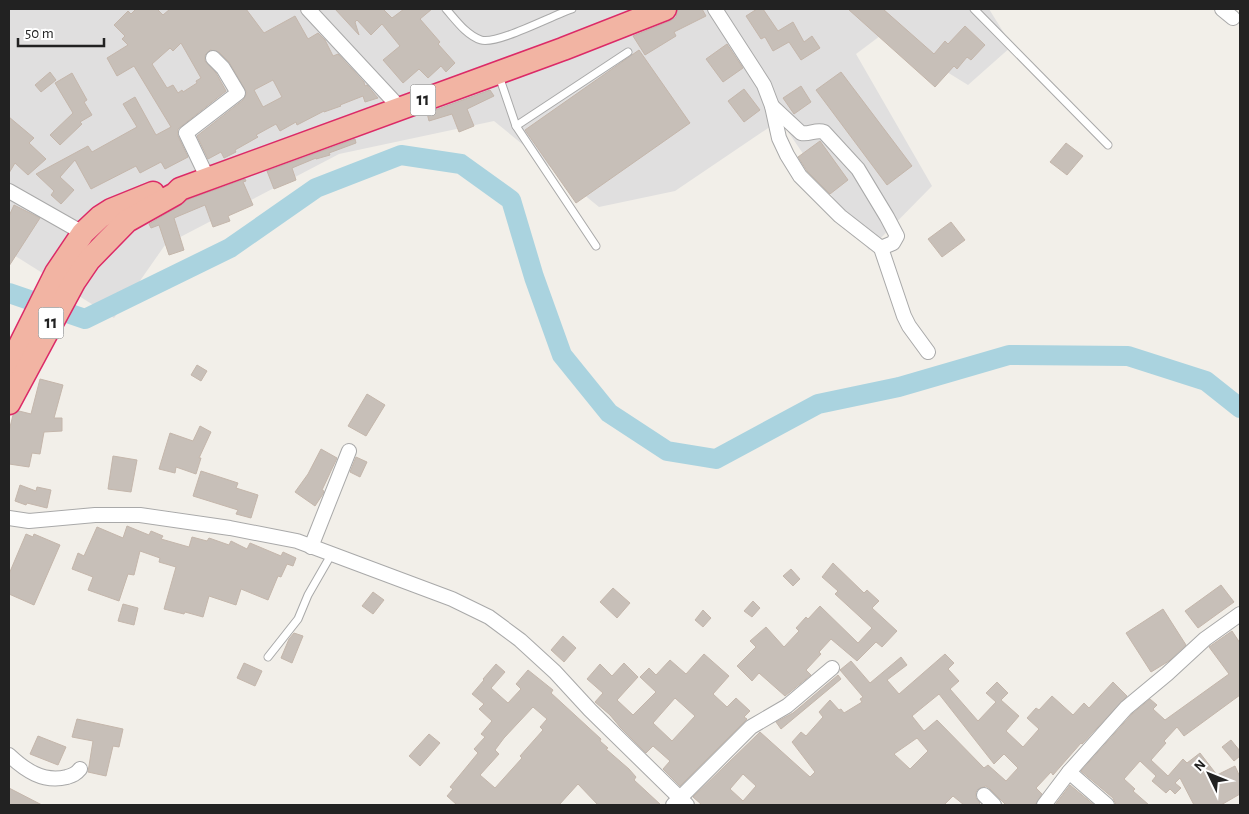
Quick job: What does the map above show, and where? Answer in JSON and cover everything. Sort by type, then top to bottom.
[{"type":"highway","name":"11","points":[[65,278],[89,260],[127,220],[175,194],[180,189],[563,49],[665,9]]},
{"type":"highway","name":"11","points":[[9,403],[18,361],[65,278],[83,232],[111,210],[172,186],[180,189]]},
{"type":"street","points":[[308,9],[401,108]]},
{"type":"street","points":[[715,9],[758,74],[772,106],[779,138],[800,176],[840,216],[882,248],[904,316],[928,352]]},
{"type":"street","points":[[1222,9],[1234,18]]},
{"type":"street","points":[[208,179],[186,133],[238,93],[224,68],[213,58]]},
{"type":"street","points":[[772,106],[801,133],[824,132],[858,169],[897,236],[893,243],[882,248]]},
{"type":"street","points":[[9,191],[83,232]]},
{"type":"street","points":[[311,547],[349,452]]},
{"type":"street","points":[[9,518],[29,521],[95,515],[140,515],[230,528],[297,541],[452,599],[489,617],[520,640],[555,672],[680,803],[751,727],[787,706],[832,668]]},
{"type":"street","points":[[1044,805],[1069,772],[1126,708],[1205,639],[1240,614]]},
{"type":"street","points":[[9,754],[29,772],[45,778],[54,779],[74,775],[80,769]]},
{"type":"street","points":[[1069,772],[1106,805]]},
{"type":"lane","points":[[446,9],[470,34],[482,40],[496,39],[572,9]]},
{"type":"lane","points":[[974,9],[1108,145]]},
{"type":"lane","points":[[516,126],[628,52]]},
{"type":"lane","points":[[498,72],[516,126],[596,246]]},
{"type":"lane","points":[[268,657],[298,619],[308,595],[331,554]]},
{"type":"shaded area","points":[[9,9],[989,9],[1012,46],[968,85],[884,33],[856,54],[932,186],[869,250],[780,120],[675,191],[599,207],[494,121],[339,154],[165,245],[114,318],[9,252]]},
{"type":"building","points":[[136,9],[157,9],[163,15],[170,9],[246,9],[264,33],[295,16],[308,39],[318,33],[325,40],[333,56],[338,54],[364,82],[365,86],[367,85],[378,98],[365,102],[363,96],[324,111],[297,125],[296,122],[280,131],[276,124],[256,135],[258,137],[235,150],[236,152],[224,158],[221,152],[208,159],[197,136],[243,100],[247,93],[229,62],[219,52],[210,50],[205,55],[205,61],[216,73],[226,91],[178,129],[178,136],[188,157],[165,169],[161,162],[140,173],[136,166],[91,189],[75,160],[60,177],[74,190],[61,204],[51,195],[54,191],[36,174],[88,146],[92,152],[137,127],[123,104],[135,97],[156,135],[171,127],[134,66],[117,76],[107,58],[128,45],[122,39],[125,36],[114,25],[128,11],[131,14]],"holes":[[[181,43],[201,78],[196,81],[197,83],[178,93],[173,85],[167,88],[152,64],[170,48],[173,51]],[[273,80],[282,97],[263,107],[254,90]]]},
{"type":"building","points":[[335,9],[383,9],[392,18],[404,9],[432,9],[420,19],[455,63],[446,72],[441,66],[428,78],[419,69],[403,83],[383,60],[400,46],[382,24],[371,35],[357,20],[355,22],[359,35]]},
{"type":"building","points":[[678,9],[702,9],[706,16],[674,32],[676,36],[645,55],[633,36],[670,21],[676,17]]},
{"type":"building","points":[[757,9],[763,9],[778,31],[793,22],[804,42],[812,36],[820,48],[801,60],[789,42],[773,51],[765,37],[761,39],[746,16]]},
{"type":"building","points":[[848,9],[883,9],[934,54],[945,41],[948,44],[965,26],[985,45],[971,60],[967,57],[957,69],[954,66],[935,87]]},
{"type":"building","points":[[727,44],[743,68],[723,82],[706,59]]},
{"type":"building","points":[[639,50],[690,123],[576,203],[525,130]]},
{"type":"building","points":[[50,72],[56,80],[41,92],[35,85]]},
{"type":"building","points":[[841,72],[912,166],[887,185],[816,90]]},
{"type":"building","points":[[72,73],[87,100],[84,102],[92,115],[80,122],[82,124],[60,145],[50,135],[73,113],[55,83]]},
{"type":"building","points":[[801,86],[811,102],[794,114],[783,98]]},
{"type":"building","points":[[744,89],[760,110],[744,122],[728,101]]},
{"type":"building","points":[[490,90],[494,96],[467,109],[474,126],[459,132],[452,114],[429,121],[427,113]]},
{"type":"building","points":[[9,117],[34,138],[29,143],[46,159],[28,175],[15,163],[9,173]]},
{"type":"building","points":[[355,139],[356,143],[329,153],[330,155],[316,158],[292,168],[296,180],[274,189],[267,171]]},
{"type":"building","points":[[820,141],[848,180],[830,194],[807,171],[798,157]]},
{"type":"building","points":[[1066,143],[1083,156],[1067,175],[1050,162]]},
{"type":"building","points":[[245,179],[246,181],[243,182],[253,205],[228,216],[230,221],[213,227],[205,205],[174,218],[184,250],[169,255],[159,225],[151,228],[149,224],[187,200]]},
{"type":"building","points":[[14,205],[40,218],[9,266],[9,216]]},
{"type":"building","points":[[951,222],[965,240],[942,257],[928,239]]},
{"type":"building","points":[[197,365],[207,371],[201,381],[191,375]]},
{"type":"building","points":[[40,379],[63,385],[54,418],[62,418],[62,431],[44,432],[40,454],[32,453],[29,467],[9,464],[9,431],[13,415],[19,411],[31,414]]},
{"type":"building","points":[[367,394],[385,405],[366,436],[348,426]]},
{"type":"building","points":[[200,426],[211,432],[199,458],[201,458],[196,474],[176,467],[175,473],[159,469],[170,433],[193,441]]},
{"type":"building","points":[[321,449],[337,458],[322,490],[324,491],[323,494],[315,506],[295,492],[308,474]]},
{"type":"building","points":[[113,456],[137,460],[131,492],[108,489]]},
{"type":"building","points":[[356,457],[367,462],[360,477],[350,472]]},
{"type":"building","points":[[201,471],[238,483],[236,488],[258,495],[251,518],[236,514],[238,510],[193,496]]},
{"type":"building","points":[[20,485],[36,491],[37,487],[51,490],[47,508],[27,503],[26,505],[15,501]]},
{"type":"building","points":[[127,526],[149,535],[151,531],[163,536],[161,539],[189,547],[192,537],[207,541],[209,538],[229,545],[231,541],[247,549],[250,543],[281,556],[283,552],[296,558],[293,566],[287,564],[281,577],[278,576],[268,600],[241,589],[236,605],[209,596],[203,617],[185,612],[184,614],[164,609],[176,567],[159,562],[160,558],[140,551],[134,575],[128,574],[119,601],[88,590],[93,577],[72,569],[78,553],[84,556],[97,527],[123,538]]},
{"type":"building","points":[[26,534],[33,537],[34,534],[60,545],[34,605],[9,594],[9,574]]},
{"type":"building","points":[[833,563],[864,593],[867,590],[879,601],[872,608],[897,631],[882,647],[876,642],[857,661],[831,639],[819,652],[821,654],[806,670],[811,675],[785,696],[759,673],[752,681],[737,666],[756,647],[750,641],[766,627],[784,647],[799,631],[796,628],[820,606],[858,643],[872,628],[835,594],[838,591],[822,577]]},
{"type":"building","points":[[791,569],[800,579],[793,586],[783,576]]},
{"type":"building","points":[[1221,585],[1234,602],[1198,628],[1185,611]]},
{"type":"building","points":[[613,588],[630,603],[617,618],[600,602]]},
{"type":"building","points":[[373,592],[384,600],[373,614],[362,606]]},
{"type":"building","points":[[753,601],[760,608],[752,617],[744,611]]},
{"type":"building","points":[[123,604],[138,608],[134,625],[118,621]]},
{"type":"building","points":[[1163,609],[1186,645],[1169,661],[1151,672],[1126,633]]},
{"type":"building","points":[[703,610],[711,618],[703,627],[695,620]]},
{"type":"building","points":[[1232,631],[1240,643],[1240,695],[1184,736],[1177,727],[1164,741],[1166,743],[1151,760],[1168,776],[1183,759],[1187,763],[1200,753],[1217,775],[1235,766],[1240,777],[1240,794],[1221,805],[1194,805],[1180,778],[1175,783],[1181,788],[1175,794],[1170,789],[1166,793],[1152,781],[1156,776],[1140,761],[1124,779],[1135,789],[1133,791],[1149,805],[1116,805],[1113,798],[1081,771],[1132,714],[1150,699],[1157,705],[1153,709],[1165,720],[1229,674],[1209,647]]},
{"type":"building","points":[[294,633],[303,636],[292,663],[281,658],[289,639]]},
{"type":"building","points":[[563,636],[576,648],[564,662],[551,650]]},
{"type":"building","points":[[704,654],[729,676],[713,694],[727,707],[736,698],[750,711],[744,717],[747,719],[680,786],[663,769],[670,761],[653,746],[646,753],[595,702],[603,693],[587,679],[600,664],[612,676],[624,663],[638,677],[617,700],[633,715],[656,692],[640,677],[649,668],[656,675],[670,660],[686,674]],"holes":[[[675,698],[695,716],[672,741],[653,723]]]},
{"type":"building","points":[[945,654],[954,663],[948,669],[959,681],[950,689],[978,721],[996,702],[986,693],[997,682],[1008,693],[1001,700],[1019,716],[1006,731],[1023,747],[1039,729],[1027,718],[1036,708],[1039,710],[1052,696],[1073,715],[1084,703],[1089,708],[1113,682],[1127,696],[1053,775],[1051,772],[1036,788],[1042,794],[1035,805],[1006,805],[986,786],[978,789],[976,792],[976,798],[980,803],[978,805],[964,805],[953,796],[944,805],[702,805],[693,797],[760,732],[810,777],[815,772],[792,742],[801,732],[806,736],[823,717],[819,712],[830,700],[844,713],[862,702],[860,699],[863,697],[840,670],[851,661],[870,683],[901,657],[907,665],[887,680],[899,694]],"holes":[[[939,694],[994,764],[1004,754],[1018,768],[1006,781],[988,765],[984,768],[937,720],[924,731],[912,716]],[[917,738],[928,751],[910,769],[894,754]],[[743,774],[756,786],[743,801],[730,789]]]},
{"type":"building","points":[[244,663],[262,671],[255,686],[237,678]]},
{"type":"building","points":[[496,664],[505,672],[491,688],[508,703],[521,689],[516,684],[528,670],[553,690],[551,693],[601,739],[600,741],[608,748],[606,749],[636,777],[634,780],[661,805],[598,805],[578,784],[559,805],[457,805],[447,796],[453,789],[450,787],[478,753],[474,749],[485,737],[481,734],[492,721],[479,709],[484,704],[472,694]],"holes":[[[533,707],[547,719],[540,727],[543,730],[520,756],[522,758],[495,788],[480,775],[499,754],[495,750],[504,738]]]},
{"type":"building","points":[[838,675],[841,679],[781,729],[776,722],[793,713]]},
{"type":"building","points":[[77,719],[123,729],[119,747],[113,746],[106,776],[88,772],[93,741],[72,737]]},
{"type":"building","points":[[429,734],[440,743],[420,766],[409,756]]},
{"type":"building","points":[[38,736],[66,747],[58,765],[30,754]]},
{"type":"building","points":[[1231,740],[1240,751],[1240,756],[1234,761],[1222,747]]},
{"type":"building","points":[[1070,785],[1094,805],[1055,805]]},
{"type":"building","points":[[9,788],[42,805],[9,805]]},
{"type":"waterway","points":[[9,293],[85,319],[230,248],[316,188],[401,155],[461,164],[511,200],[534,277],[562,355],[609,413],[667,451],[716,459],[818,404],[899,387],[1009,355],[1128,356],[1206,381],[1240,408]]}]
